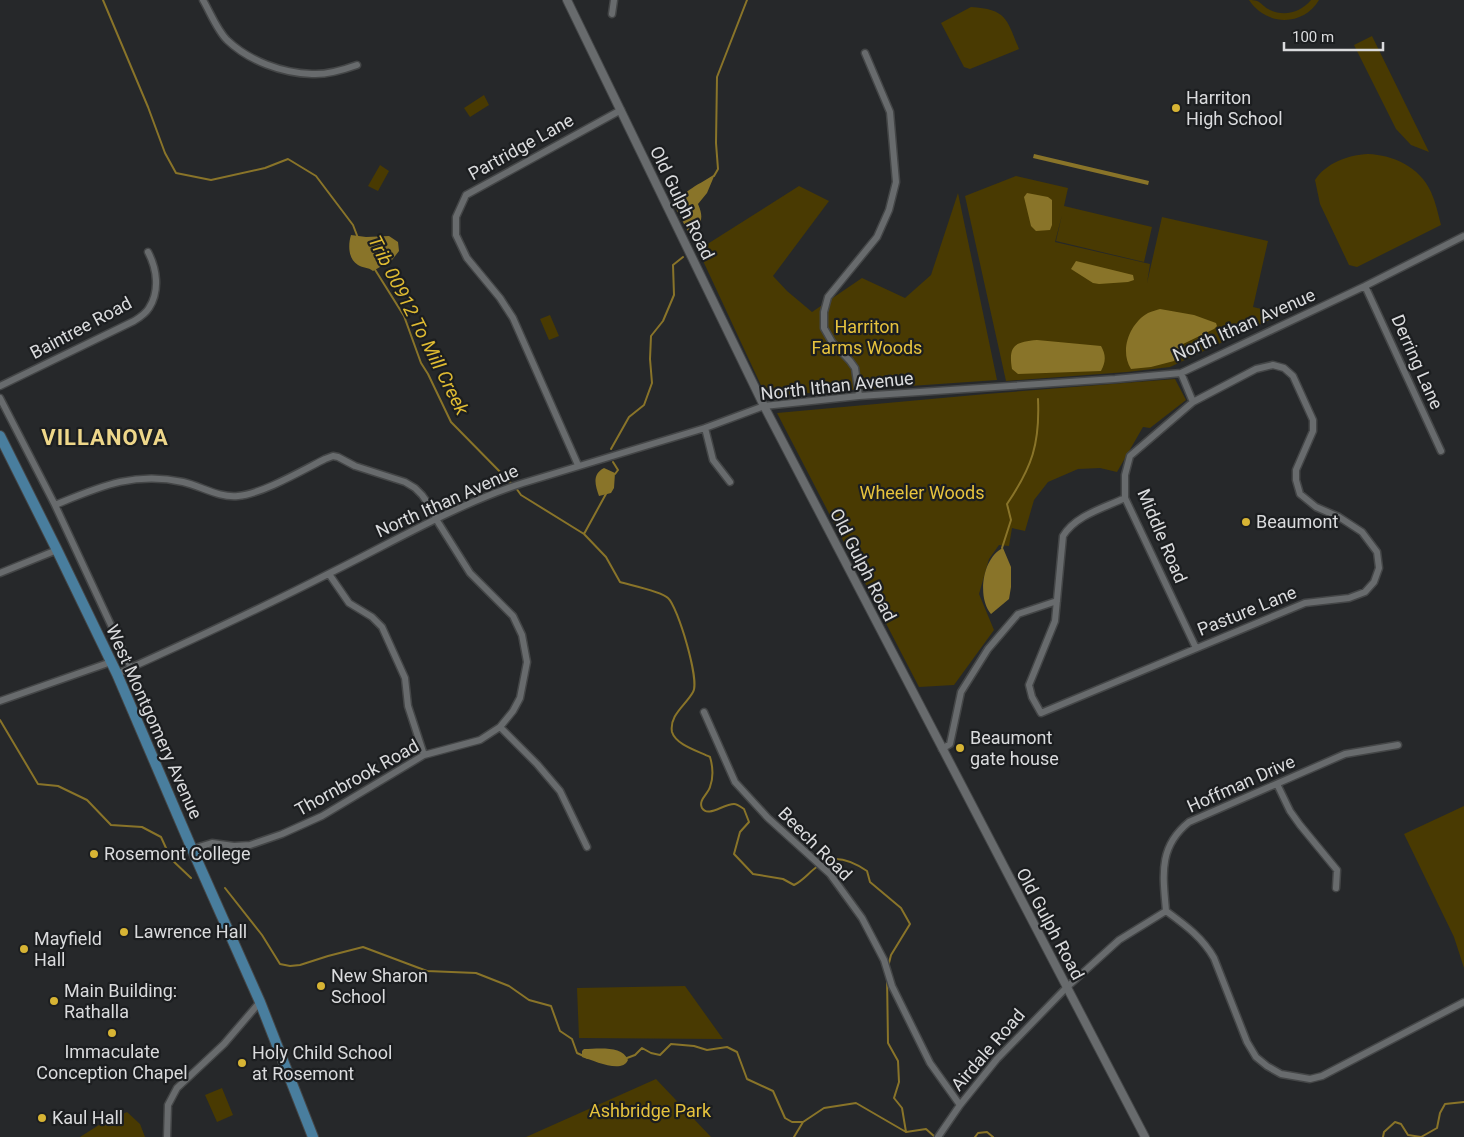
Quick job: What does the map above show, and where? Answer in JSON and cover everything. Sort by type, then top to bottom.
[{"type":"main road","name":"West Montgomery Avenue","points":[[0,436],[117,674],[260,1002],[314,1137]]},
{"type":"street","points":[[203,0],[227,39],[247,56],[268,65],[291,72],[314,74],[339,71],[358,65]]},
{"type":"street","name":"Old Gulph Road","points":[[566,0],[764,406],[1145,1137]]},
{"type":"street","points":[[612,14],[614,0]]},
{"type":"street","points":[[859,396],[855,368],[832,342],[824,328],[824,312],[828,297],[877,237],[889,210],[896,182],[890,112],[865,53]]},
{"type":"street","name":"Partridge Lane","points":[[578,465],[513,318],[500,298],[467,258],[456,236],[456,218],[466,195],[621,110]]},
{"type":"street","name":"North Ithan Avenue","points":[[117,674],[215,630],[436,519],[507,488],[705,428],[764,406],[859,396],[1181,373],[1366,286],[1464,236]]},
{"type":"street","name":"Baintree Road","points":[[0,386],[134,322],[149,309],[157,283],[153,262],[148,252]]},
{"type":"street","name":"Derring Lane","points":[[1366,286],[1440,451]]},
{"type":"street","name":"Pasture Lane","points":[[1057,601],[1056,620],[1029,685],[1032,696],[1041,713],[1305,603],[1349,598],[1365,592],[1374,582],[1379,568],[1377,552],[1362,532],[1339,517],[1316,507],[1300,494],[1296,480],[1296,470],[1313,431],[1313,420],[1292,376],[1284,368],[1273,365],[1256,369],[1193,402]]},
{"type":"street","points":[[1181,373],[1193,402]]},
{"type":"street","name":"West Montgomery Avenue","points":[[0,398],[55,505],[131,668]]},
{"type":"street","name":"Middle Road","points":[[1193,402],[1130,456],[1125,475],[1125,498],[1196,648]]},
{"type":"street","points":[[705,428],[713,460],[730,482]]},
{"type":"street","name":"Thornbrook Road","points":[[55,505],[106,484],[140,479],[162,478],[223,495],[239,496],[267,488],[333,456],[338,457],[355,466],[404,482],[415,488],[434,512],[436,519],[470,573],[513,616],[522,635],[527,662],[522,690],[517,704],[500,727],[480,740],[424,755],[322,816],[282,834],[250,846],[212,843],[192,849]]},
{"type":"street","points":[[942,749],[950,744],[961,692],[988,649],[1018,614],[1057,601],[1064,536],[1068,528],[1080,519],[1125,498]]},
{"type":"street","points":[[0,573],[57,550]]},
{"type":"street","points":[[329,574],[349,603],[372,617],[382,627],[405,678],[408,706],[424,755]]},
{"type":"street","points":[[0,701],[111,662]]},
{"type":"street","name":"Beech Road","points":[[704,712],[734,782],[768,818],[830,874],[862,918],[884,960],[892,986],[930,1063],[960,1105]]},
{"type":"street","points":[[500,727],[537,764],[560,791],[586,848]]},
{"type":"street","name":"Hoffman Drive","points":[[1166,911],[1163,876],[1165,855],[1172,839],[1189,822],[1345,754],[1398,745]]},
{"type":"street","points":[[1277,784],[1290,811],[1300,826],[1337,870],[1336,888]]},
{"type":"street","points":[[1166,911],[1192,929],[1207,946],[1214,958],[1247,1042],[1256,1057],[1281,1074],[1310,1079],[1322,1076],[1464,1002]]},
{"type":"street","name":"Airdale Road","points":[[940,1134],[960,1105],[997,1059],[1066,988],[1119,940],[1166,911]]},
{"type":"street","points":[[167,1137],[168,1105],[176,1088],[224,1044],[260,1002]]},
{"type":"green space","points":[[1249,0],[1259,2],[1270,10],[1287,13],[1302,8],[1311,0],[1319,0],[1304,15],[1284,20],[1274,19],[1265,15],[1256,9]]},
{"type":"green space","points":[[971,7],[992,10],[1004,18],[1012,30],[1019,49],[970,69],[964,67],[941,23]]},
{"type":"green space","points":[[1372,36],[1429,152],[1411,145],[1396,129],[1354,45]]},
{"type":"green space","points":[[484,95],[489,105],[470,117],[464,108]]},
{"type":"green space","points":[[1368,154],[1396,160],[1413,169],[1426,183],[1431,192],[1441,225],[1357,267],[1349,265],[1320,204],[1315,180],[1325,169],[1338,161]]},
{"type":"green space","points":[[380,165],[389,171],[378,191],[368,186]]},
{"type":"green space","points":[[1016,176],[1068,188],[1064,206],[1152,227],[1144,262],[1056,241],[1062,215],[1055,242],[1150,264],[1147,283],[1162,217],[1268,241],[1253,307],[1282,314],[1170,367],[1006,381],[965,196]]},
{"type":"green space","name":"Harriton Farms Woods","points":[[799,186],[829,201],[773,276],[787,291],[812,312],[862,278],[905,298],[931,275],[958,193],[997,380],[766,396],[698,250]]},
{"type":"green space","points":[[550,315],[559,336],[549,340],[540,319]]},
{"type":"green space","name":"Wheeler Woods","points":[[1175,379],[1186,400],[1150,428],[1143,427],[1117,472],[1100,468],[1078,469],[1048,482],[1034,500],[1025,531],[1012,528],[1009,546],[999,545],[989,559],[979,594],[994,630],[954,685],[919,687],[777,413]]},
{"type":"green space","points":[[1464,806],[1464,968],[1454,937],[1404,834]]},
{"type":"green space","points":[[685,986],[723,1039],[579,1038],[577,988]]},
{"type":"green space","name":"Ashbridge Park","points":[[656,1079],[711,1137],[526,1137]]},
{"type":"green space","points":[[222,1088],[233,1115],[217,1122],[205,1095]]},
{"type":"green space","points":[[127,1112],[140,1124],[145,1137],[80,1137],[99,1125]]},
{"type":"shaded area","points":[[1034,154],[1149,181],[1148,185],[1033,158]]},
{"type":"shaded area","points":[[715,174],[707,193],[698,204],[701,218],[691,237],[675,207],[682,196]]},
{"type":"shaded area","points":[[1027,193],[1048,197],[1052,200],[1052,225],[1050,230],[1036,231],[1031,226],[1024,197]]},
{"type":"shaded area","points":[[351,235],[366,237],[389,236],[398,242],[399,251],[392,260],[373,271],[358,265],[352,259],[349,247]]},
{"type":"shaded area","points":[[1076,261],[1133,275],[1134,280],[1128,282],[1093,283],[1071,269]]},
{"type":"shaded area","points":[[1160,309],[1194,315],[1216,323],[1217,326],[1181,345],[1174,361],[1151,367],[1131,369],[1126,354],[1128,338],[1136,323],[1142,317]]},
{"type":"shaded area","points":[[1037,340],[1101,346],[1105,358],[1103,367],[1101,371],[1018,374],[1012,369],[1012,350],[1023,342]]},
{"type":"shaded area","points":[[604,468],[615,473],[614,488],[611,493],[599,496],[596,477],[600,470]]},
{"type":"shaded area","points":[[1003,548],[1011,567],[1009,599],[991,614],[984,598],[984,579],[990,560]]},
{"type":"shaded area","points":[[584,1049],[615,1050],[625,1055],[628,1060],[620,1066],[608,1065],[582,1057]]},
{"type":"waterway","name":"Trib 00912 To Mill Creek","points":[[103,0],[148,107],[165,153],[176,173],[211,180],[265,168],[288,159],[316,176],[353,225],[358,238]]},
{"type":"waterway","points":[[714,176],[718,169],[716,143],[717,77],[747,0]]},
{"type":"waterway","points":[[611,449],[629,417],[644,405],[652,383],[651,336],[663,321],[674,295],[673,265],[683,257]]},
{"type":"waterway","name":"Trib 00912 To Mill Creek","points":[[374,268],[404,316],[421,363],[451,422],[513,485]]},
{"type":"waterway","points":[[1002,548],[1011,520],[1007,504],[1023,478],[1036,442],[1038,399]]},
{"type":"waterway","points":[[613,462],[618,470],[615,474]]},
{"type":"waterway","name":"Trib 00912 To Mill Creek","points":[[516,488],[521,495],[584,534],[606,557],[620,582],[664,595],[672,604],[687,644],[694,685],[690,697],[675,715],[672,732],[678,741],[710,757],[712,779],[709,790],[701,802],[702,808],[708,812],[734,804],[744,809],[749,822],[740,832],[734,854],[753,874],[783,879],[794,885],[818,866]]},
{"type":"waterway","points":[[584,534],[607,492]]},
{"type":"waterway","points":[[0,720],[38,784],[58,786],[87,800],[111,825],[142,827],[161,837],[171,859],[191,878]]},
{"type":"waterway","name":"Trib 00912 To Mill Creek","points":[[822,863],[827,860],[839,859],[862,868],[867,871],[870,882],[901,908],[910,924],[891,955],[888,967]]},
{"type":"waterway","points":[[225,888],[262,935],[280,964],[300,965],[363,947],[427,971],[476,973],[509,986],[529,1000],[551,1006],[560,1031],[572,1039],[577,1053],[588,1058]]},
{"type":"waterway","name":"Trib 00912 To Mill Creek","points":[[887,976],[888,1043],[898,1061],[899,1082],[894,1098],[902,1108],[906,1132]]},
{"type":"waterway","points":[[627,1058],[635,1055],[642,1048],[660,1055],[671,1044],[694,1046],[707,1050],[727,1047],[737,1052],[747,1079],[773,1091],[785,1118],[792,1122],[803,1122],[824,1108],[856,1103],[906,1132],[926,1129],[935,1137]]},
{"type":"waterway","points":[[1383,1137],[1384,1132],[1395,1122],[1401,1124],[1408,1135],[1421,1137],[1437,1128],[1440,1113],[1445,1104],[1464,1102]]},
{"type":"waterway","points":[[794,1137],[803,1122]]},
{"type":"waterway","points":[[975,1137],[978,1133],[987,1132],[993,1137]]},
{"type":"place","name":"Harriton High School","points":[[1176,108]]},
{"type":"place","name":"Beaumont","points":[[1246,522]]},
{"type":"place","name":"Beaumont gate house","points":[[960,748]]},
{"type":"place","name":"Rosemont College","points":[[94,854]]},
{"type":"place","name":"Lawrence Hall","points":[[124,932]]},
{"type":"place","name":"Mayfield Hall","points":[[24,949]]},
{"type":"place","name":"New Sharon School","points":[[321,986]]},
{"type":"place","name":"Main Building: Rathalla","points":[[54,1001]]},
{"type":"place","name":"Immaculate Conception Chapel","points":[[112,1033]]},
{"type":"place","name":"Holy Child School at Rosemont","points":[[242,1063]]},
{"type":"place","name":"Kaul Hall","points":[[42,1118]]},
{"type":"district","name":"VILLANOVA","points":[[105,437]]}]
